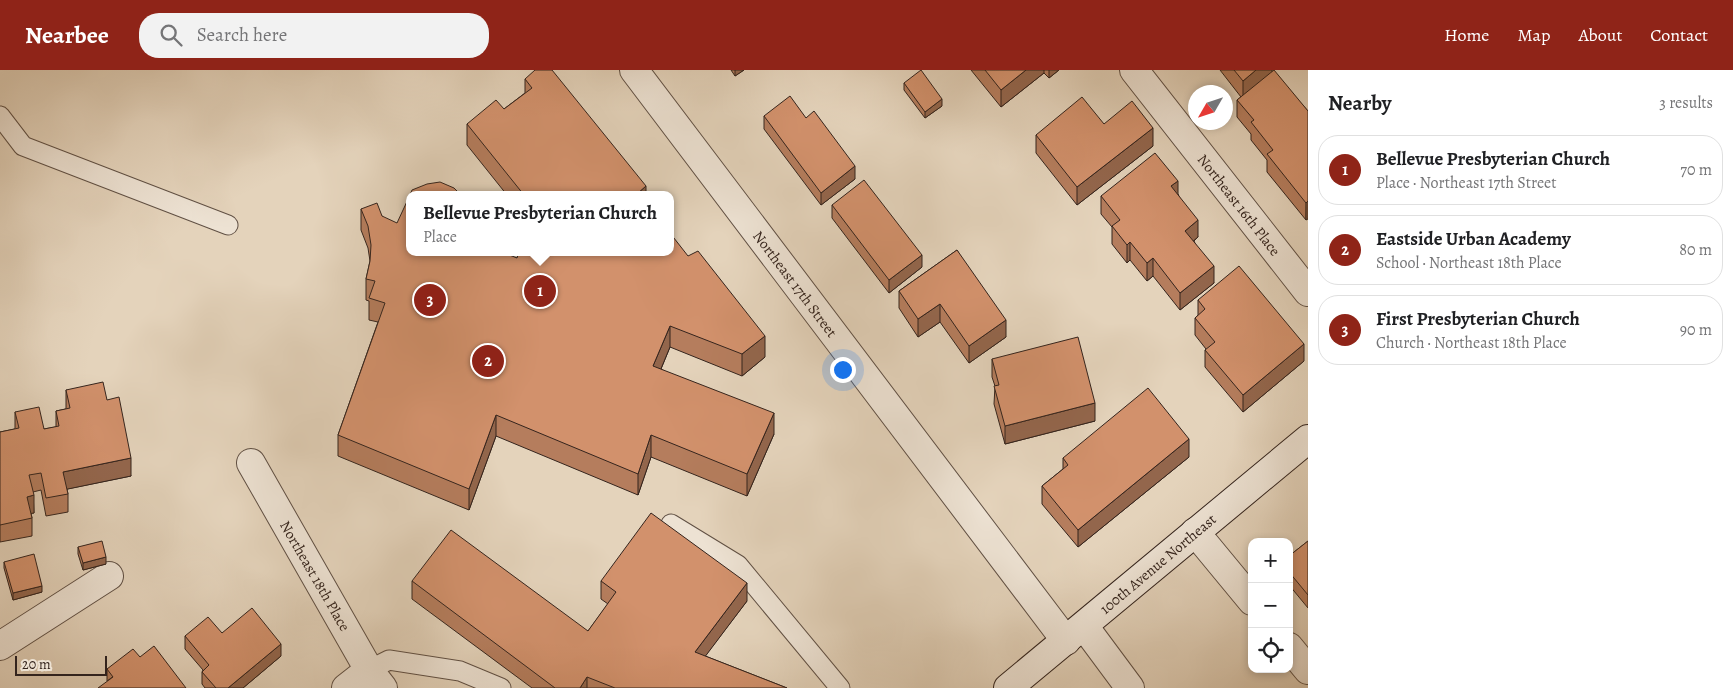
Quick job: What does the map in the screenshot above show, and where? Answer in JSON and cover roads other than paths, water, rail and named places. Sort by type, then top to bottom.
[{"type":"street","name":"Northeast 17th Street","points":[[634,70],[1075,633]]},
{"type":"street","name":"Northeast 16th Place","points":[[1134,70],[1308,292]]},
{"type":"street","name":"100th Avenue Northeast","points":[[1008,688],[1308,440]]},
{"type":"street","name":"Northeast 18th Place","points":[[251,463],[376,679]]},
{"type":"street","points":[[1195,532],[1248,596]]},
{"type":"street","points":[[0,646],[108,576]]},
{"type":"street","points":[[1075,633],[1130,688]]},
{"type":"street","points":[[1293,652],[1308,670]]},
{"type":"street","points":[[346,688],[376,679]]},
{"type":"lane","points":[[0,116],[23,146],[228,225]]},
{"type":"lane","points":[[671,524],[738,565],[840,688]]},
{"type":"lane","points":[[376,679],[389,660],[460,672],[501,688]]},
{"type":"place","name":"Bellevue Presbyterian Church","points":[[540,291]]},
{"type":"place","name":"First Presbyterian Church","points":[[430,300]]},
{"type":"place","name":"Eastside Urban Academy","points":[[488,361]]}]
